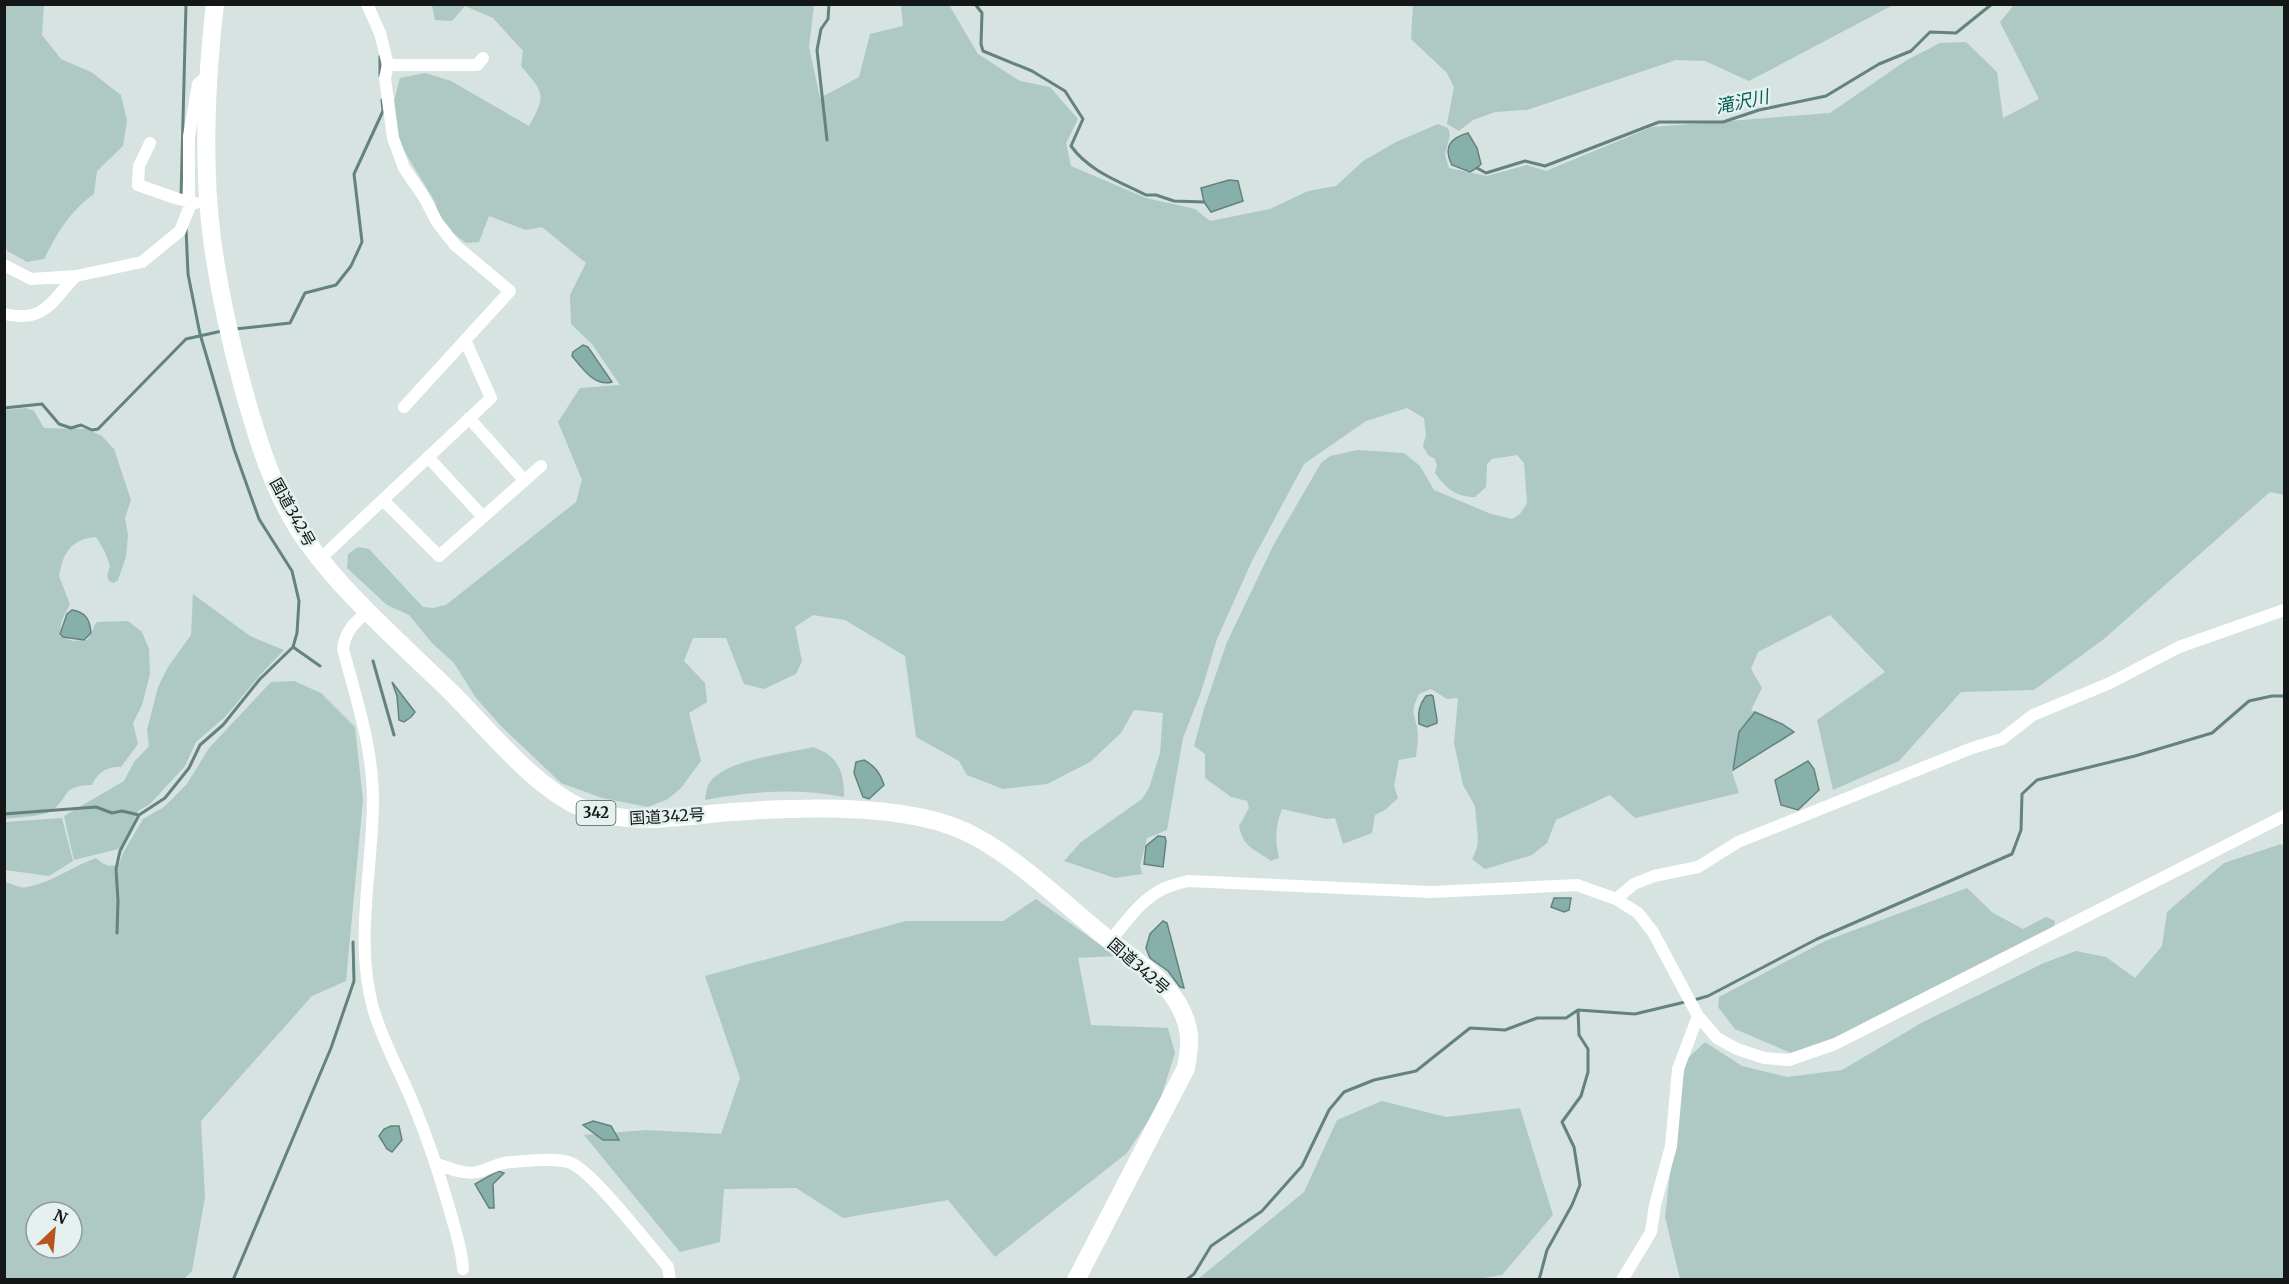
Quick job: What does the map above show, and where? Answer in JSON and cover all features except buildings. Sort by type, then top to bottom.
[{"type":"highway","name":"国道342号","points":[[215,4],[208,76],[206,204],[216,269],[239,372],[253,421],[280,495],[298,528],[320,559],[368,611],[533,776],[566,800],[598,813],[638,820],[771,809],[822,808],[869,811],[936,821],[980,839],[1010,860],[1152,973],[1176,998],[1184,1014],[1190,1039],[1186,1068],[1076,1280]]},
{"type":"street","points":[[367,4],[380,33],[388,64],[385,78],[393,138],[404,168],[424,197],[437,222],[455,245],[510,291],[404,407]]},
{"type":"street","points":[[388,64],[477,65],[483,58]]},
{"type":"street","points":[[4,265],[31,279],[76,276],[142,262],[180,231],[189,208],[189,136],[198,84],[208,76]]},
{"type":"street","points":[[150,143],[139,166],[138,185],[178,199],[206,204]]},
{"type":"street","points":[[4,314],[25,317],[50,307],[61,291],[76,276]]},
{"type":"street","points":[[320,559],[491,398],[465,340]]},
{"type":"street","points":[[469,418],[524,480]]},
{"type":"street","points":[[428,457],[483,517]]},
{"type":"street","points":[[383,500],[438,556],[542,466]]},
{"type":"street","points":[[1616,899],[1634,884],[1654,876],[1698,867],[1738,842],[1972,748],[2002,739],[2033,715],[2110,683],[2179,648],[2284,610]]},
{"type":"street","points":[[368,611],[354,622],[344,639],[344,649],[371,763],[373,787],[365,902],[365,957],[373,1008],[437,1164],[460,1244],[463,1269]]},
{"type":"street","points":[[1110,941],[1137,909],[1150,898],[1165,888],[1188,881],[1431,891],[1576,885],[1616,899],[1638,913],[1653,932],[1698,1016],[1717,1038],[1737,1049],[1764,1058],[1789,1060],[1835,1044],[2284,816]]},
{"type":"street","points":[[1622,1280],[1651,1232],[1655,1205],[1671,1146],[1678,1069],[1698,1016]]},
{"type":"street","points":[[437,1164],[468,1173],[478,1172],[498,1163],[557,1161],[571,1163],[594,1181],[668,1267],[670,1280]]},
{"type":"shaded area","points":[[1413,4],[1893,5],[1749,81],[1705,61],[1676,60],[1527,110],[1495,112],[1473,120],[1459,131],[1447,124],[1454,87],[1447,73],[1411,39]]},
{"type":"shaded area","points":[[4,5],[44,5],[42,35],[61,59],[91,72],[121,95],[127,121],[123,146],[97,171],[94,194],[65,223],[44,259],[27,262],[7,251],[5,238]]},
{"type":"shaded area","points":[[432,5],[814,5],[809,47],[820,98],[859,77],[870,34],[903,26],[901,5],[949,5],[978,54],[1020,81],[1050,87],[1078,119],[1066,143],[1071,166],[1146,198],[1195,209],[1210,221],[1270,209],[1308,191],[1336,186],[1363,161],[1396,142],[1438,124],[1448,128],[1450,135],[1445,155],[1449,168],[1487,176],[1527,165],[1546,171],[1652,127],[1830,113],[1907,60],[1940,43],[1966,42],[1997,72],[2003,118],[2039,99],[2000,22],[2014,5],[2284,5],[2284,495],[2270,492],[2104,639],[2034,690],[1961,692],[1899,761],[1833,790],[1817,720],[1885,672],[1830,615],[1758,652],[1751,669],[1762,688],[1751,710],[1781,725],[1787,738],[1731,769],[1739,793],[1635,818],[1610,795],[1556,820],[1547,843],[1532,855],[1485,869],[1472,859],[1478,838],[1475,806],[1463,785],[1454,743],[1458,698],[1447,699],[1431,689],[1419,694],[1414,707],[1418,734],[1416,757],[1399,760],[1394,786],[1398,798],[1385,810],[1375,815],[1372,833],[1343,844],[1335,818],[1327,819],[1282,809],[1276,834],[1279,858],[1271,861],[1250,847],[1241,834],[1239,826],[1249,808],[1247,801],[1231,797],[1205,778],[1205,754],[1194,746],[1227,642],[1274,544],[1321,463],[1330,456],[1358,450],[1404,453],[1420,466],[1434,490],[1491,514],[1512,519],[1520,514],[1527,503],[1524,463],[1517,455],[1492,459],[1487,464],[1486,487],[1475,497],[1456,493],[1447,487],[1435,473],[1437,466],[1435,459],[1428,455],[1423,446],[1426,435],[1424,418],[1407,408],[1366,421],[1304,464],[1251,563],[1217,639],[1201,692],[1183,738],[1167,830],[1147,838],[1140,866],[1142,874],[1115,878],[1064,861],[1081,842],[1142,799],[1149,788],[1160,753],[1163,713],[1134,710],[1121,733],[1090,762],[1047,784],[1003,789],[967,775],[959,761],[916,737],[905,656],[845,620],[813,615],[795,627],[802,661],[796,674],[764,689],[744,684],[726,638],[693,638],[684,661],[705,683],[707,702],[689,713],[701,761],[681,788],[668,799],[648,807],[602,798],[561,783],[502,727],[476,698],[454,663],[432,643],[409,615],[387,605],[347,568],[348,554],[358,547],[369,549],[423,607],[433,608],[446,605],[576,502],[582,480],[558,422],[580,388],[620,385],[592,344],[571,324],[570,295],[586,263],[542,227],[526,230],[489,216],[479,242],[466,243],[442,225],[435,202],[400,144],[393,105],[400,78],[425,73],[451,81],[529,126],[539,107],[538,89],[521,66],[523,51],[493,18],[465,6],[452,21],[435,20]]},
{"type":"shaded area","points":[[1468,133],[1477,148],[1481,164],[1470,172],[1452,165],[1448,153],[1448,148],[1453,141]]},
{"type":"shaded area","points":[[1229,180],[1238,181],[1243,201],[1211,212],[1204,202],[1201,188]]},
{"type":"shaded area","points":[[583,345],[588,347],[612,382],[600,382],[595,379],[572,356],[573,352]]},
{"type":"shaded area","points":[[26,408],[34,411],[44,428],[86,429],[102,436],[114,449],[131,500],[125,518],[128,535],[126,557],[118,580],[114,583],[109,581],[107,576],[110,566],[96,537],[74,544],[66,554],[59,576],[70,604],[62,620],[59,636],[73,641],[87,640],[97,622],[128,621],[142,632],[149,649],[150,674],[142,705],[133,723],[138,744],[121,767],[104,771],[92,785],[70,790],[57,806],[47,813],[5,819],[5,410]]},
{"type":"shaded area","points":[[193,594],[250,636],[284,650],[225,717],[196,742],[185,766],[150,804],[138,811],[122,848],[74,860],[64,816],[124,781],[134,762],[149,746],[147,730],[158,687],[168,667],[191,635]]},
{"type":"shaded area","points":[[72,610],[84,615],[90,624],[91,633],[84,640],[63,637],[60,634],[67,614]]},
{"type":"shaded area","points":[[294,681],[321,693],[355,727],[363,800],[346,981],[312,996],[201,1121],[205,1197],[192,1271],[184,1279],[5,1279],[5,882],[21,887],[36,885],[96,858],[107,865],[119,864],[143,819],[164,807],[187,784],[209,748],[271,682]]},
{"type":"shaded area","points":[[392,682],[415,712],[404,722],[399,720],[397,696]]},
{"type":"shaded area","points":[[1431,695],[1437,723],[1427,727],[1419,724],[1419,712],[1426,696]]},
{"type":"shaded area","points":[[1755,712],[1794,732],[1733,770],[1739,732]]},
{"type":"shaded area","points":[[813,747],[829,755],[838,766],[843,780],[844,797],[809,792],[774,792],[740,794],[705,800],[710,782],[729,768],[758,758]]},
{"type":"shaded area","points":[[864,760],[877,770],[884,785],[869,799],[863,797],[854,773],[856,762]]},
{"type":"shaded area","points":[[1808,761],[1814,769],[1819,790],[1798,810],[1781,805],[1775,780]]},
{"type":"shaded area","points":[[62,818],[73,861],[49,876],[5,870],[5,822]]},
{"type":"shaded area","points":[[1158,836],[1165,837],[1166,841],[1163,867],[1144,864],[1146,846]]},
{"type":"shaded area","points":[[2281,844],[2284,846],[2284,1279],[1680,1279],[1665,1217],[1686,1060],[1705,1042],[1742,1066],[1787,1077],[1842,1070],[1923,1022],[2044,963],[2076,951],[2106,957],[2135,978],[2162,946],[2167,912],[2224,863]]},
{"type":"shaded area","points":[[1967,888],[1993,913],[2023,929],[2046,917],[2055,921],[2054,930],[1832,1040],[1791,1053],[1735,1029],[1718,1007],[1719,997],[1825,941]]},
{"type":"shaded area","points":[[1554,898],[1571,898],[1569,910],[1564,912],[1551,907]]},
{"type":"shaded area","points":[[1036,899],[1116,956],[1078,958],[1091,1025],[1168,1028],[1175,1053],[1158,1106],[1127,1153],[995,1257],[948,1200],[843,1218],[796,1188],[724,1189],[720,1242],[680,1252],[584,1135],[647,1130],[721,1134],[740,1078],[705,976],[906,921],[1003,921]]},
{"type":"shaded area","points":[[1163,921],[1167,923],[1184,988],[1180,987],[1168,971],[1150,958],[1146,948],[1150,934]]},
{"type":"shaded area","points":[[1382,1101],[1446,1117],[1520,1108],[1553,1215],[1502,1275],[1472,1280],[1198,1279],[1304,1192],[1337,1120]]},
{"type":"shaded area","points":[[593,1121],[611,1126],[619,1140],[603,1140],[583,1125]]},
{"type":"shaded area","points":[[399,1126],[402,1140],[392,1152],[387,1149],[379,1136],[384,1129]]},
{"type":"shaded area","points":[[498,1171],[504,1173],[493,1184],[494,1208],[489,1208],[475,1184]]},
{"type":"waterway","points":[[181,197],[186,4]]},
{"type":"waterway","points":[[827,140],[817,50],[821,29],[828,19],[829,4]]},
{"type":"waterway","points":[[975,4],[982,13],[981,44],[983,51],[1032,71],[1065,91],[1083,119],[1071,146],[1086,162],[1105,175],[1146,195],[1156,195],[1174,201],[1204,202]]},
{"type":"waterway","name":"滝沢川","points":[[1477,168],[1486,173],[1525,161],[1545,166],[1659,122],[1723,122],[1759,110],[1826,96],[1879,64],[1911,51],[1930,32],[1956,33],[1992,4]]},
{"type":"waterway","points":[[380,56],[380,76]]},
{"type":"waterway","points":[[235,329],[290,323],[305,293],[336,285],[351,266],[362,242],[354,174],[383,111],[382,100]]},
{"type":"waterway","points":[[4,814],[96,807],[112,813],[122,811],[139,815],[165,798],[189,768],[200,745],[223,725],[260,679],[293,647],[297,633],[299,601],[292,571],[259,519],[234,449],[200,334],[188,274],[186,228]]},
{"type":"waterway","points":[[4,408],[42,404],[59,424],[71,428],[81,425],[92,430],[98,429],[186,339],[222,331]]},
{"type":"waterway","points":[[293,647],[320,666]]},
{"type":"waterway","points":[[373,661],[394,735]]},
{"type":"waterway","points":[[1694,1000],[1708,996],[1817,939],[2012,854],[2021,830],[2022,794],[2037,780],[2135,756],[2212,733],[2249,701],[2284,696]]},
{"type":"waterway","points":[[117,933],[116,869],[120,851],[139,815]]},
{"type":"waterway","points":[[233,1280],[331,1048],[354,981],[353,942]]},
{"type":"waterway","points":[[1186,1280],[1194,1274],[1211,1246],[1262,1211],[1302,1166],[1329,1110],[1344,1092],[1374,1080],[1416,1071],[1470,1028],[1505,1030],[1537,1018],[1566,1018],[1578,1010],[1635,1014],[1685,1002]]},
{"type":"waterway","points":[[1539,1280],[1547,1250],[1572,1205],[1580,1185],[1574,1147],[1562,1122],[1581,1096],[1588,1072],[1588,1049],[1579,1035],[1578,1010]]}]
